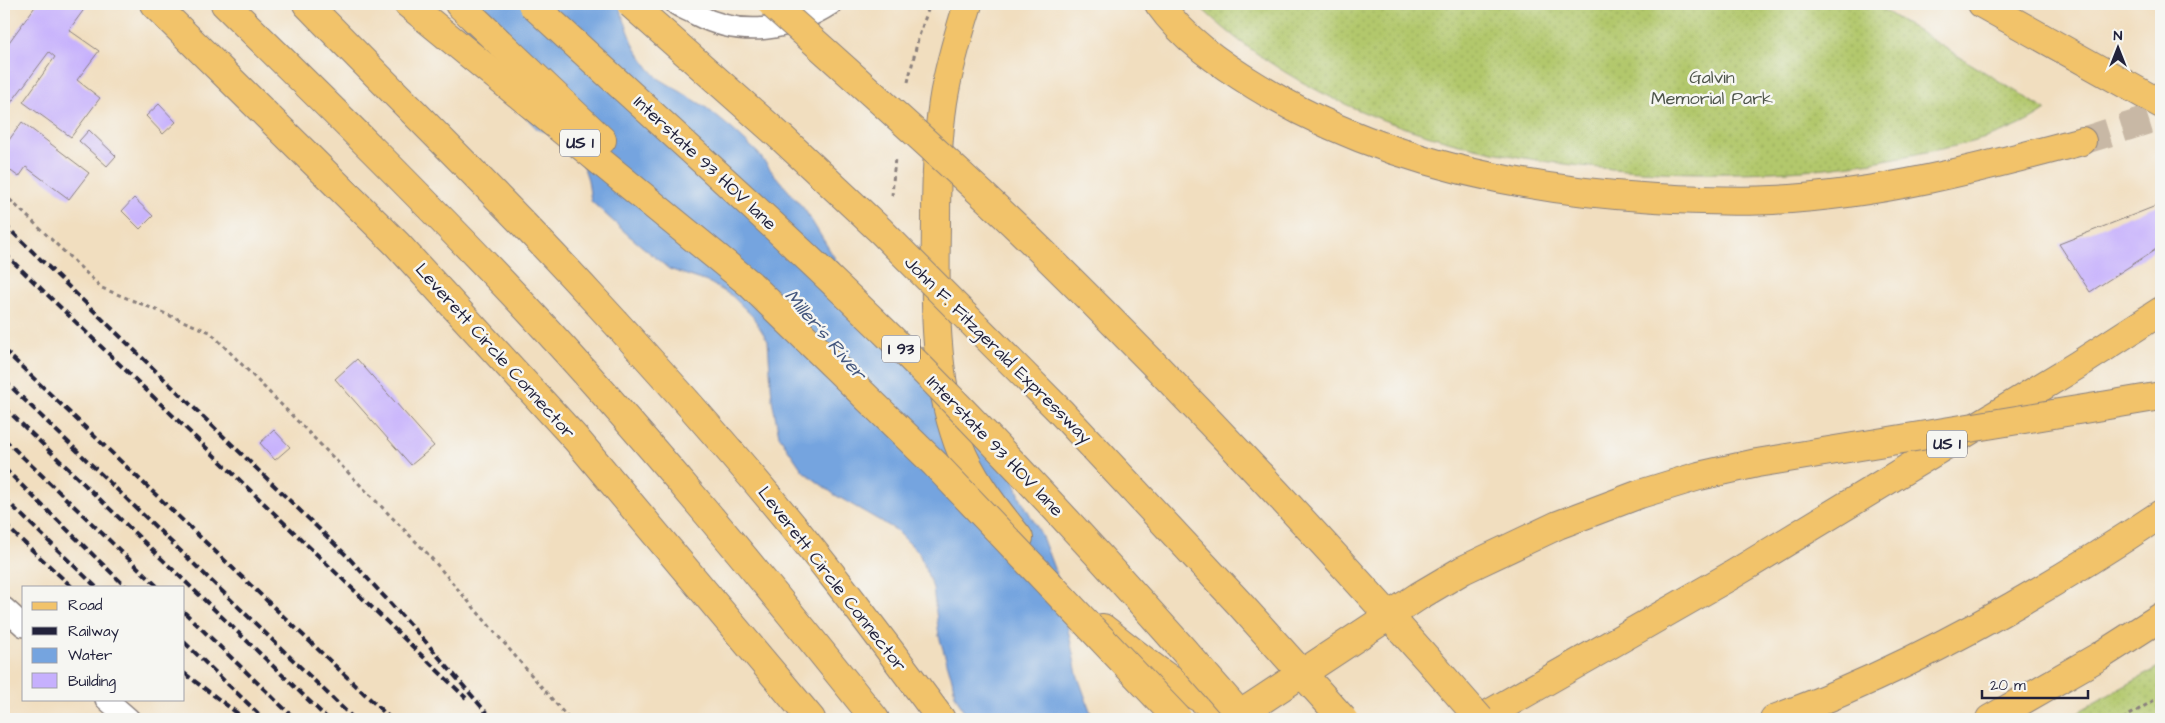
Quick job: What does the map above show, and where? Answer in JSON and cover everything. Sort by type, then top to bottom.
[{"type":"main road","name":"Leverett Circle Connector","points":[[154,4],[398,244],[576,439],[812,719]]},
{"type":"main road","points":[[225,4],[382,158],[533,315],[622,414],[766,584],[874,719]]},
{"type":"main road","name":"Leverett Circle Connector","points":[[306,4],[414,110],[593,297],[759,487],[842,588],[941,719]]},
{"type":"main road","name":"US 1","points":[[408,4],[750,284]]},
{"type":"main road","points":[[460,4],[935,464],[1178,719]]},
{"type":"main road","name":"Interstate 93 HOV lane","points":[[532,4],[810,260],[893,340],[1064,518],[1244,719]]},
{"type":"main road","name":"John F. Fitzgerald Expressway","points":[[631,4],[783,139],[881,231],[1060,412],[1238,602],[1343,719]]},
{"type":"main road","points":[[772,4],[992,204],[1108,317],[1362,584],[1480,719]]},
{"type":"main road","points":[[968,4],[951,63],[940,119],[936,168],[935,250],[939,341],[948,410],[970,471],[1025,546],[1063,590],[1099,624],[1144,661],[1183,688],[1232,715],[1244,719]]},
{"type":"main road","points":[[1160,4],[1179,28],[1216,60],[1260,88],[1311,116],[1365,140],[1427,161],[1473,173],[1542,187],[1679,199],[1745,201],[1804,198],[1915,181],[2000,163],[2082,141]]},
{"type":"main road","points":[[1982,4],[2161,104]]},
{"type":"main road","name":"US 1","points":[[1480,719],[1732,575],[2076,366],[2161,311]]},
{"type":"main road","points":[[1233,719],[1418,596],[1462,570],[1558,525],[1640,494],[1699,476],[1758,463],[2161,396]]},
{"type":"main road","points":[[1774,719],[1852,688],[1922,655],[2043,588],[2161,514]]},
{"type":"main road","points":[[1990,719],[2100,656],[2161,617]]},
{"type":"lane","points":[[676,4],[728,27],[754,30],[776,28],[800,21],[831,4]]},
{"type":"lane","points":[[4,608],[22,624]]},
{"type":"lane","points":[[107,700],[129,719]]},
{"type":"path","points":[[4,194],[102,288],[210,332],[427,554],[569,719]]},
{"type":"path","points":[[2123,719],[2161,696]]},
{"type":"green space","name":"Galvin Memorial Park","points":[[1197,4],[1874,4],[2046,110],[2013,128],[1976,141],[1901,157],[1826,168],[1750,173],[1699,173],[1631,170],[1564,164],[1497,153],[1431,136],[1367,114],[1306,85],[1249,48]]},
{"type":"green space","points":[[2161,666],[2161,719],[2065,719]]},
{"type":"water","name":"Miller's River","points":[[449,4],[618,4],[635,48],[658,78],[704,106],[758,153],[805,210],[845,275],[1007,458],[1020,497],[1041,534],[1058,579],[1077,674],[1093,719],[968,719],[955,695],[939,636],[933,588],[919,553],[896,530],[835,495],[803,471],[779,436],[772,399],[768,341],[753,317],[732,296],[710,283],[669,269],[591,201],[588,180],[581,159],[557,134],[538,130],[525,116],[504,69],[479,44]]},
{"type":"building","points":[[37,4],[88,4],[69,30],[99,51],[77,80],[100,98],[71,137],[23,102],[55,57],[49,52],[4,112],[4,49]]},
{"type":"building","points":[[159,104],[176,122],[163,134],[146,116]]},
{"type":"building","points":[[22,122],[89,173],[69,199],[26,167],[19,177],[4,166],[4,147]]},
{"type":"building","points":[[89,130],[116,156],[107,166],[79,141]]},
{"type":"building","points":[[134,198],[153,216],[140,229],[122,211]]},
{"type":"building","points":[[2161,204],[2161,246],[2090,292],[2059,244]]},
{"type":"building","points":[[357,359],[434,446],[411,465],[335,379]]},
{"type":"building","points":[[274,430],[290,447],[275,460],[260,443]]},
{"type":"tunnel","points":[[2082,141],[2161,116]]},
{"type":"railway","points":[[4,224],[347,556],[425,641],[492,719]]},
{"type":"railway","points":[[4,253],[466,698]]},
{"type":"railway","points":[[4,350],[391,719]]},
{"type":"railway","points":[[4,380],[354,719]]},
{"type":"railway","points":[[4,407],[328,719]]},
{"type":"railway","points":[[4,439],[157,586]]},
{"type":"railway","points":[[4,468],[125,586]]},
{"type":"railway","points":[[4,498],[95,586]]},
{"type":"railway","points":[[4,524],[71,586]]},
{"type":"railway","points":[[185,613],[295,719]]},
{"type":"railway","points":[[185,643],[264,719]]},
{"type":"railway","points":[[185,674],[245,719]]}]
